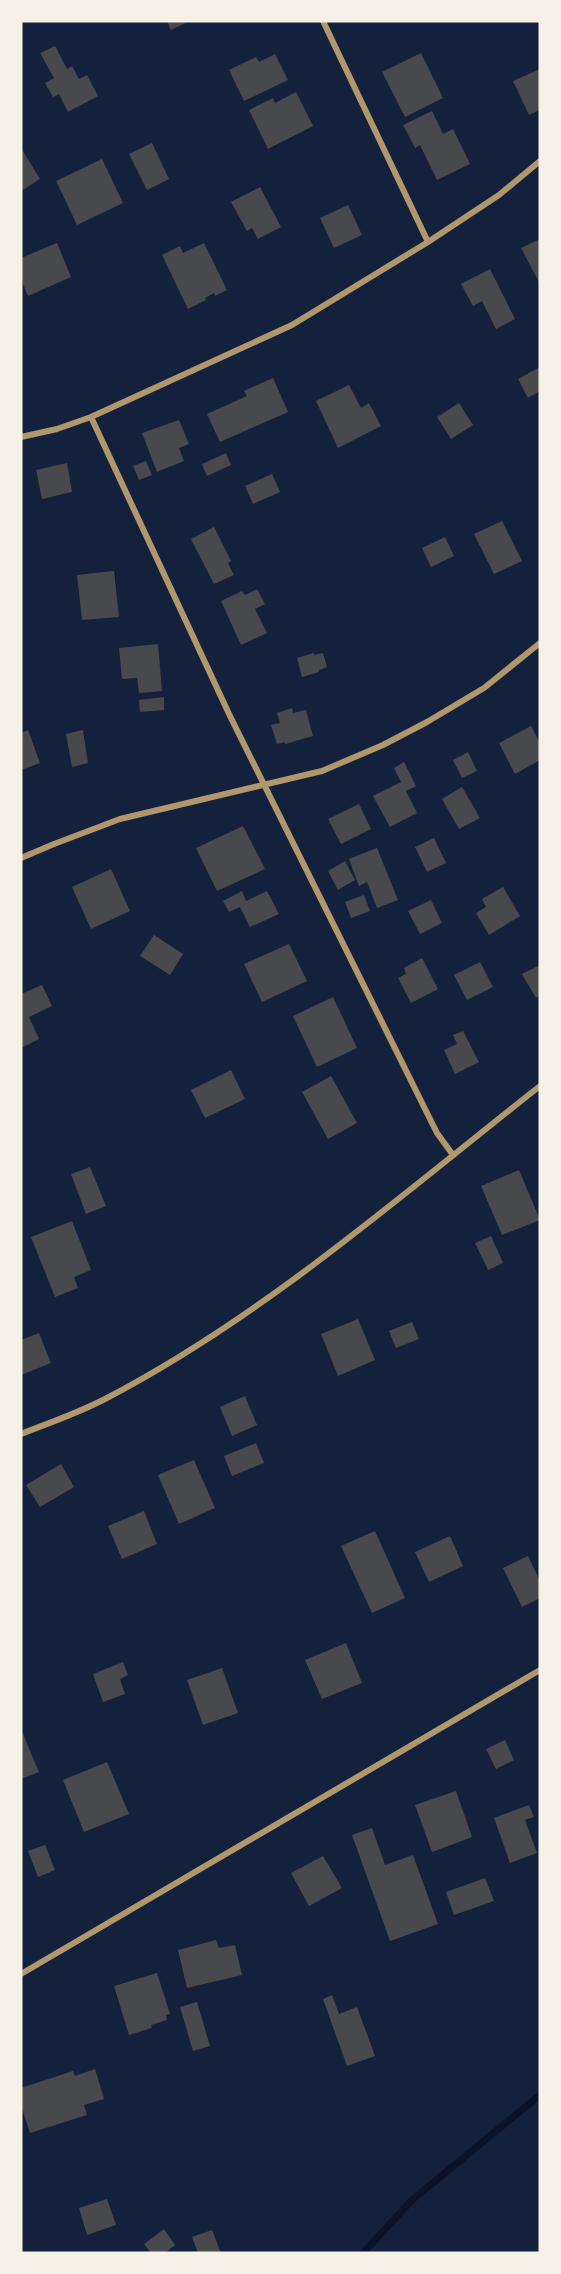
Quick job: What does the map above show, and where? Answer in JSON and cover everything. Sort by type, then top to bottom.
[{"type":"street","points":[[323,21],[428,242]]},
{"type":"street","points":[[21,437],[57,429],[91,417],[240,351],[292,325],[428,242],[499,195],[540,161]]},
{"type":"street","points":[[91,417],[230,716],[437,1133],[453,1155]]},
{"type":"street","points":[[21,858],[120,819],[322,771],[401,736],[484,688],[540,643]]},
{"type":"street","points":[[21,1434],[104,1400],[211,1338],[346,1239],[540,1086]]},
{"type":"street","points":[[21,1974],[540,1670]]},
{"type":"building","points":[[167,21],[189,21],[171,30]]},
{"type":"building","points":[[55,46],[67,69],[72,66],[79,79],[87,75],[98,96],[68,112],[59,94],[53,97],[45,83],[54,78],[40,53]]},
{"type":"building","points":[[421,53],[443,98],[405,117],[382,72]]},
{"type":"building","points":[[275,54],[288,80],[244,101],[229,70],[256,57],[259,62]]},
{"type":"building","points":[[540,69],[540,110],[529,115],[513,81]]},
{"type":"building","points":[[296,92],[313,126],[268,149],[249,110],[273,98],[275,103]]},
{"type":"building","points":[[432,111],[443,134],[453,129],[470,164],[437,180],[420,145],[415,148],[403,125]]},
{"type":"building","points":[[152,143],[169,179],[147,190],[129,154]]},
{"type":"building","points":[[21,148],[40,179],[21,191]]},
{"type":"building","points":[[102,159],[123,203],[77,225],[56,181]]},
{"type":"building","points":[[260,187],[281,227],[258,239],[252,228],[247,231],[231,202]]},
{"type":"building","points":[[348,205],[362,235],[334,248],[320,218]]},
{"type":"building","points":[[540,239],[540,284],[521,248]]},
{"type":"building","points":[[57,243],[71,277],[28,296],[21,279],[21,258]]},
{"type":"building","points":[[204,243],[227,290],[215,296],[214,293],[188,309],[162,255],[180,246],[183,253]]},
{"type":"building","points":[[490,269],[515,319],[496,329],[482,301],[473,306],[461,284]]},
{"type":"building","points":[[540,367],[540,391],[528,398],[518,379]]},
{"type":"building","points":[[273,378],[288,412],[220,442],[207,414],[247,396],[244,391]]},
{"type":"building","points":[[349,385],[361,408],[369,403],[381,426],[338,448],[316,401]]},
{"type":"building","points":[[459,403],[473,425],[451,439],[437,417]]},
{"type":"building","points":[[179,420],[189,444],[179,448],[184,461],[157,472],[142,433]]},
{"type":"building","points":[[226,453],[231,465],[207,476],[202,464]]},
{"type":"building","points":[[146,461],[152,475],[139,480],[133,466]]},
{"type":"building","points":[[67,463],[72,492],[42,499],[36,470]]},
{"type":"building","points":[[272,474],[280,492],[253,504],[245,486]]},
{"type":"building","points":[[502,521],[522,561],[494,574],[474,534]]},
{"type":"building","points":[[214,527],[231,561],[228,563],[234,575],[214,584],[191,539]]},
{"type":"building","points":[[445,537],[454,556],[431,567],[422,548]]},
{"type":"building","points":[[114,571],[119,617],[82,620],[77,575]]},
{"type":"building","points":[[257,589],[265,604],[255,609],[267,633],[241,645],[221,601],[242,591],[245,595]]},
{"type":"building","points":[[158,644],[162,691],[139,693],[137,678],[122,679],[119,648]]},
{"type":"building","points":[[314,653],[314,655],[323,653],[327,667],[302,677],[297,658]]},
{"type":"building","points":[[164,697],[164,710],[140,712],[139,700]]},
{"type":"building","points":[[292,708],[293,713],[306,710],[313,736],[277,744],[271,725],[280,723],[277,713]]},
{"type":"building","points":[[531,726],[540,743],[540,760],[515,774],[499,743]]},
{"type":"building","points":[[28,730],[40,763],[21,770],[21,733]]},
{"type":"building","points":[[83,730],[88,763],[72,767],[66,734]]},
{"type":"building","points":[[468,752],[477,771],[462,778],[453,760]]},
{"type":"building","points":[[404,762],[416,786],[406,791],[417,813],[390,827],[373,796],[401,782],[394,768]]},
{"type":"building","points":[[462,787],[480,818],[459,829],[442,799]]},
{"type":"building","points":[[359,804],[371,829],[341,844],[328,819]]},
{"type":"building","points":[[243,826],[265,869],[217,891],[196,848]]},
{"type":"building","points":[[434,838],[446,863],[427,872],[415,847]]},
{"type":"building","points":[[377,848],[398,900],[377,908],[367,882],[359,886],[349,859]]},
{"type":"building","points":[[345,861],[355,880],[338,890],[328,871]]},
{"type":"building","points":[[111,869],[130,911],[91,929],[72,887]]},
{"type":"building","points":[[503,887],[520,916],[489,935],[476,913],[486,907],[482,899]]},
{"type":"building","points":[[242,891],[246,901],[267,891],[279,914],[250,927],[240,907],[229,912],[223,901]]},
{"type":"building","points":[[364,895],[370,911],[351,918],[345,902]]},
{"type":"building","points":[[431,900],[442,923],[420,934],[408,911]]},
{"type":"building","points":[[154,935],[183,954],[170,975],[140,956]]},
{"type":"building","points":[[289,944],[307,981],[262,1002],[244,964]]},
{"type":"building","points":[[422,958],[438,989],[411,1003],[398,978],[406,974],[404,968]]},
{"type":"building","points":[[480,962],[493,987],[467,1000],[454,975]]},
{"type":"building","points":[[540,965],[540,995],[536,998],[522,974]]},
{"type":"building","points":[[42,985],[52,1006],[29,1017],[39,1039],[21,1048],[21,994]]},
{"type":"building","points":[[333,997],[357,1048],[317,1067],[293,1016]]},
{"type":"building","points":[[463,1031],[479,1062],[455,1074],[444,1050],[457,1044],[453,1035]]},
{"type":"building","points":[[231,1070],[245,1099],[205,1118],[191,1090]]},
{"type":"building","points":[[331,1076],[357,1123],[328,1139],[302,1092]]},
{"type":"building","points":[[90,1167],[106,1206],[86,1214],[71,1174]]},
{"type":"building","points":[[519,1170],[540,1220],[502,1235],[481,1186]]},
{"type":"building","points":[[72,1221],[91,1270],[74,1277],[78,1288],[55,1297],[31,1237]]},
{"type":"building","points":[[491,1236],[503,1263],[488,1270],[475,1243]]},
{"type":"building","points":[[358,1319],[375,1360],[338,1376],[321,1334]]},
{"type":"building","points":[[412,1322],[419,1339],[396,1348],[389,1331]]},
{"type":"building","points":[[39,1333],[51,1363],[21,1375],[21,1340]]},
{"type":"building","points":[[245,1396],[257,1425],[232,1436],[220,1407]]},
{"type":"building","points":[[256,1443],[264,1463],[232,1476],[224,1456]]},
{"type":"building","points":[[194,1460],[215,1508],[179,1524],[158,1475]]},
{"type":"building","points":[[61,1464],[74,1487],[40,1507],[26,1485]]},
{"type":"building","points":[[144,1511],[157,1544],[122,1559],[108,1526]]},
{"type":"building","points":[[375,1531],[405,1598],[372,1613],[341,1546]]},
{"type":"building","points":[[450,1536],[463,1566],[429,1582],[415,1552]]},
{"type":"building","points":[[528,1556],[540,1581],[540,1598],[522,1607],[503,1568]]},
{"type":"building","points":[[346,1643],[362,1683],[322,1699],[305,1660]]},
{"type":"building","points":[[123,1662],[128,1675],[120,1679],[125,1694],[103,1702],[93,1674]]},
{"type":"building","points":[[222,1668],[238,1713],[203,1725],[187,1680]]},
{"type":"building","points":[[21,1729],[39,1772],[21,1779]]},
{"type":"building","points":[[505,1740],[514,1760],[496,1769],[486,1749]]},
{"type":"building","points":[[107,1762],[129,1814],[84,1832],[63,1780]]},
{"type":"building","points":[[456,1791],[472,1837],[432,1852],[415,1805]]},
{"type":"building","points":[[529,1805],[534,1817],[525,1820],[537,1853],[510,1863],[494,1818]]},
{"type":"building","points":[[372,1828],[385,1865],[413,1855],[438,1924],[390,1941],[352,1835]]},
{"type":"building","points":[[45,1845],[55,1870],[38,1877],[28,1851]]},
{"type":"building","points":[[323,1856],[342,1888],[309,1906],[291,1873]]},
{"type":"building","points":[[485,1878],[494,1901],[454,1915],[446,1892]]},
{"type":"building","points":[[216,1940],[219,1948],[235,1945],[242,1975],[187,1988],[178,1950]]},
{"type":"building","points":[[157,1973],[170,2014],[166,2015],[167,2020],[151,2025],[152,2028],[129,2035],[114,1986]]},
{"type":"building","points":[[332,1995],[339,2014],[357,2007],[375,2056],[347,2066],[323,1999]]},
{"type":"building","points":[[197,2002],[210,2046],[193,2051],[180,2007]]},
{"type":"building","points":[[95,2069],[104,2099],[84,2105],[87,2115],[30,2133],[21,2105],[21,2088],[73,2071],[75,2076]]},
{"type":"building","points":[[107,2199],[116,2225],[87,2235],[79,2208]]},
{"type":"building","points":[[164,2229],[175,2245],[165,2253],[151,2253],[144,2244]]},
{"type":"building","points":[[212,2230],[221,2253],[198,2253],[192,2237]]},
{"type":"waterway","points":[[363,2253],[412,2200],[540,2095]]}]
